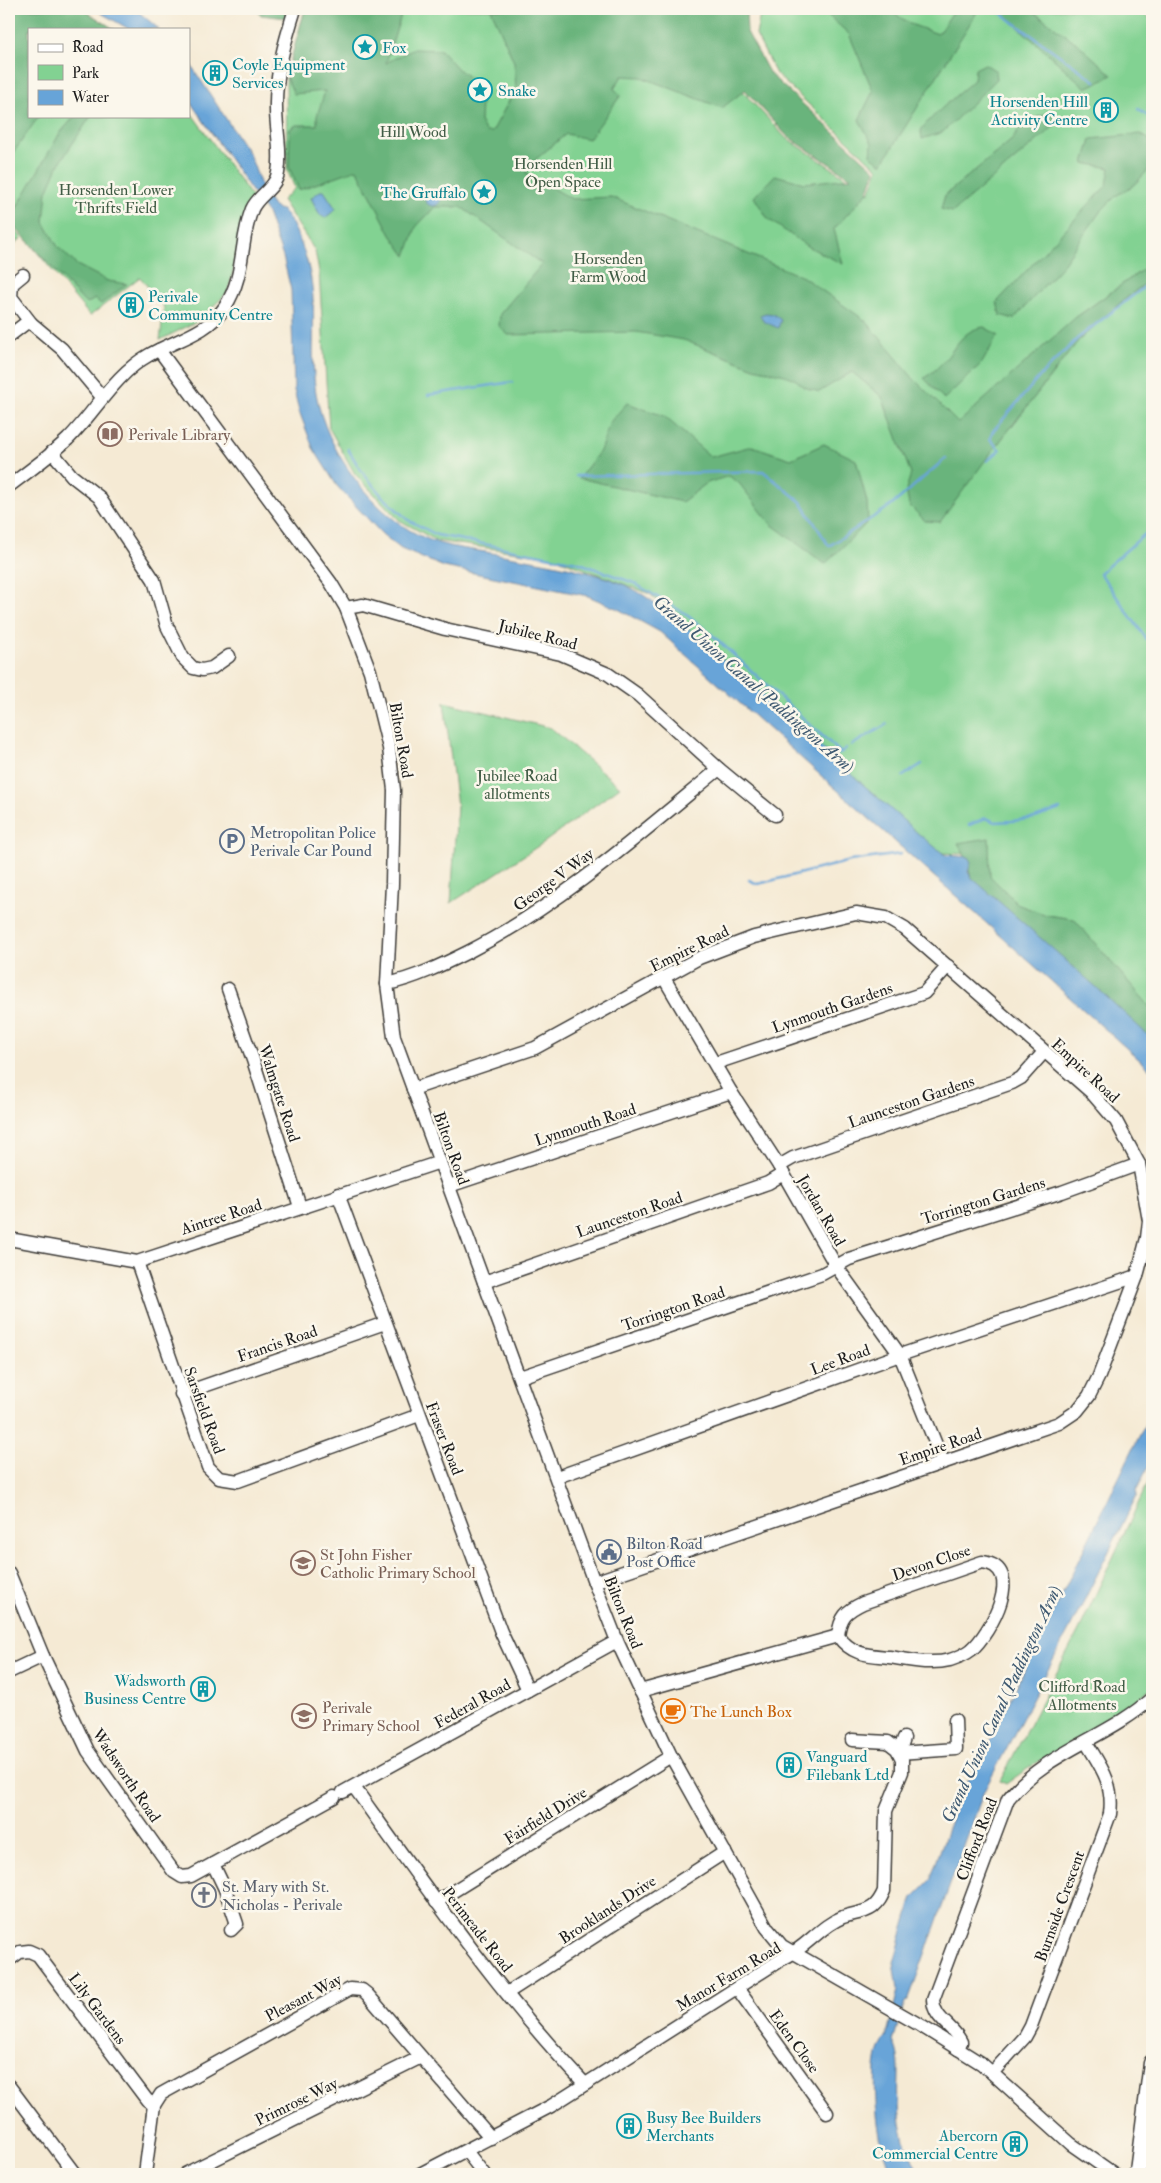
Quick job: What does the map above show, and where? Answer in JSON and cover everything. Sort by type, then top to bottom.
[{"type":"main road","points":[[1136,2173],[1152,2063]]},
{"type":"street","points":[[9,486],[76,430],[102,397],[139,361],[201,330],[224,308],[241,270],[250,218],[256,202],[267,193],[278,175],[280,157],[276,87],[280,64],[295,9]]},
{"type":"street","points":[[22,275],[12,284],[11,297],[31,322],[62,349],[102,397]]},
{"type":"street","points":[[9,336],[26,323],[31,322]]},
{"type":"street","name":"Bilton Road","points":[[159,350],[331,584],[346,608],[370,671],[382,716],[393,781],[392,884],[387,984],[394,1037],[617,1641],[671,1756],[767,1928],[782,1946],[793,1954]]},
{"type":"street","points":[[52,452],[72,476],[99,497],[154,580],[167,626],[183,658],[192,668],[202,670],[212,668],[229,656]]},
{"type":"street","name":"Jubilee Road","points":[[346,608],[363,605],[446,629],[561,654],[589,665],[619,681],[638,695],[719,769],[775,815]]},
{"type":"street","name":"George V Way","points":[[387,984],[413,977],[458,957],[518,924],[582,879],[719,769]]},
{"type":"street","name":"Empire Road","points":[[413,1089],[535,1048],[705,955],[737,942],[856,913],[876,915],[895,923],[948,966],[1103,1106],[1127,1138],[1139,1164],[1149,1221],[1144,1254],[1100,1376],[1089,1396],[1077,1411],[1058,1423],[594,1582]]},
{"type":"street","name":"Lynmouth Gardens","points":[[716,1063],[924,993],[948,966]]},
{"type":"street","name":"Jordan Road","points":[[664,978],[781,1170],[836,1266],[900,1355],[943,1462]]},
{"type":"street","name":"Walmgate Road","points":[[228,989],[300,1207]]},
{"type":"street","name":"Launceston Gardens","points":[[781,1170],[793,1158],[1012,1084],[1021,1078],[1044,1052]]},
{"type":"street","name":"Lynmouth Road","points":[[449,1186],[732,1092]]},
{"type":"street","name":"Aintree Road","points":[[9,1238],[137,1262],[338,1194],[440,1162]]},
{"type":"street","name":"Torrington Gardens","points":[[836,1266],[849,1258],[1062,1192],[1139,1164]]},
{"type":"street","name":"Launceston Road","points":[[484,1282],[760,1186],[781,1170]]},
{"type":"street","name":"Fraser Road","points":[[338,1194],[384,1323],[501,1632],[528,1690]]},
{"type":"street","name":"Sarsfield Road","points":[[137,1262],[181,1394],[208,1467],[220,1478],[238,1481],[419,1415]]},
{"type":"street","name":"Torrington Road","points":[[520,1377],[822,1274],[836,1266]]},
{"type":"street","name":"Lee Road","points":[[557,1477],[900,1355],[1137,1276]]},
{"type":"street","name":"Francis Road","points":[[181,1394],[384,1323]]},
{"type":"street","name":"Devon Close","points":[[982,1562],[993,1563],[1001,1570],[1005,1580],[1004,1590],[983,1635],[970,1650],[950,1660],[929,1662],[857,1654],[846,1646],[838,1636],[840,1622],[846,1611],[863,1603],[982,1562]]},
{"type":"street","name":"Wadsworth Road","points":[[9,1573],[43,1656],[88,1751],[174,1872],[182,1877]]},
{"type":"street","points":[[640,1691],[838,1636]]},
{"type":"street","name":"Federal Road","points":[[182,1877],[191,1876],[617,1641]]},
{"type":"street","points":[[9,1672],[43,1656]]},
{"type":"street","name":"Clifford Road","points":[[958,2049],[961,2042],[959,2037],[938,2016],[934,2009],[933,2000],[1008,1799],[1020,1784],[1037,1770],[1128,1717],[1152,1698]]},
{"type":"street","points":[[898,1753],[956,1749],[954,1720]]},
{"type":"street","points":[[898,1753],[904,1738]]},
{"type":"street","points":[[793,1954],[843,1917],[860,1914],[880,1900],[884,1891],[886,1811],[902,1772],[902,1759],[888,1742],[859,1743]]},
{"type":"street","name":"Burnside Crescent","points":[[993,2072],[1025,2037],[1032,2026],[1110,1814],[1112,1798],[1109,1782],[1086,1742]]},
{"type":"street","name":"Fairfield Drive","points":[[436,1902],[671,1756]]},
{"type":"street","name":"Perimeade Road","points":[[344,1792],[436,1902],[540,2037],[585,2084]]},
{"type":"street","name":"Brooklands Drive","points":[[507,1993],[725,1852]]},
{"type":"street","points":[[212,1864],[234,1911],[237,1924],[231,1930]]},
{"type":"street","name":"Lily Gardens","points":[[9,1960],[20,1952],[30,1950],[38,1955],[147,2100],[154,2105]]},
{"type":"street","name":"Manor Farm Road","points":[[420,2174],[524,2121],[793,1954],[814,1964],[882,2005],[918,2024],[993,2072],[1070,2144],[1114,2174]]},
{"type":"street","name":"Eden Close","points":[[737,1988],[827,2113]]},
{"type":"street","name":"Pleasant Way","points":[[154,2105],[165,2091],[350,1989],[362,1990],[491,2138]]},
{"type":"street","name":"Primrose Way","points":[[185,2174],[421,2057]]},
{"type":"street","points":[[9,2086],[75,2174]]},
{"type":"street","points":[[145,2174],[154,2105]]},
{"type":"street","points":[[466,2151],[484,2174]]},
{"type":"green space","name":"Horsenden Lower Thrifts Field","points":[[9,9],[82,9],[112,28],[28,28],[28,118],[190,118],[190,111],[252,197],[228,292],[198,321],[160,340],[164,307],[140,277],[90,316],[12,222],[20,202],[9,218]]},
{"type":"green space","points":[[9,9],[82,9],[112,28],[28,28],[28,118],[38,118],[9,159]]},
{"type":"green space","points":[[256,9],[289,9],[286,18],[261,15]]},
{"type":"green space","points":[[305,9],[748,9],[724,93],[743,92],[785,137],[869,193],[878,169],[776,74],[756,35],[761,9],[1139,9],[1152,20],[1152,263],[1075,318],[987,458],[1078,341],[1120,303],[1152,278],[1152,1047],[973,884],[964,854],[939,853],[650,594],[553,557],[437,541],[399,520],[355,474],[329,428],[319,272],[315,251],[282,200],[295,188],[287,170],[286,77]]},
{"type":"green space","name":"Horsenden Hill Open Space","points":[[305,9],[403,9],[386,63],[412,49],[441,50],[459,70],[482,86],[480,121],[486,132],[492,132],[516,88],[514,62],[491,9],[746,9],[747,32],[770,74],[875,170],[867,193],[834,229],[843,264],[807,246],[768,219],[754,197],[775,175],[804,183],[851,178],[787,136],[745,90],[722,108],[641,77],[622,76],[614,89],[621,95],[589,139],[566,134],[535,160],[526,173],[572,199],[611,197],[803,277],[866,321],[913,378],[958,423],[1075,318],[1152,263],[1152,278],[1120,303],[1078,341],[940,522],[925,521],[909,505],[906,489],[911,474],[882,397],[852,372],[819,392],[804,387],[796,380],[785,375],[754,368],[684,340],[636,332],[508,335],[499,326],[500,314],[542,264],[461,207],[435,207],[416,227],[406,256],[391,235],[357,169],[299,190],[289,167],[290,129],[296,125],[317,125],[317,116],[325,91],[294,94],[286,77]]},
{"type":"green space","points":[[821,9],[888,9],[910,24],[938,34],[955,9],[979,9],[882,164],[871,156],[872,143],[859,120],[873,91],[849,34]]},
{"type":"green space","points":[[998,9],[1030,9],[1078,44],[1112,75],[1086,88]]},
{"type":"green space","points":[[985,64],[996,71],[997,79],[943,132],[922,139],[921,131],[923,127],[974,80],[975,69]]},
{"type":"green space","points":[[1050,113],[1058,123],[953,212],[941,209],[945,195],[1013,139],[1023,122]]},
{"type":"green space","points":[[73,118],[90,118],[59,164],[47,192],[44,222],[58,247],[77,265],[108,281],[127,284],[101,304],[95,299],[86,304],[9,221],[60,133]]},
{"type":"green space","points":[[1140,134],[1152,141],[1152,166],[1131,188],[1117,195],[1100,212],[1061,267],[1014,319],[1000,315],[997,302],[1107,185],[1110,168],[1084,163],[1091,139]]},
{"type":"green space","points":[[9,222],[22,238],[9,248]]},
{"type":"green space","points":[[984,327],[998,335],[982,363],[944,399],[924,378],[938,367],[963,337],[969,332]]},
{"type":"green space","points":[[627,403],[664,416],[711,457],[752,446],[791,459],[824,444],[856,460],[867,502],[868,522],[825,564],[771,524],[739,483],[729,476],[707,483],[682,502],[579,478],[600,451],[610,422]]},
{"type":"green space","name":"Jubilee Road allotments","points":[[444,702],[551,728],[620,787],[546,841],[451,903],[457,806]]},
{"type":"green space","points":[[989,838],[990,876],[1019,905],[1047,915],[1074,919],[1152,1009],[1152,1047],[973,884],[964,854],[958,843]]},
{"type":"green space","name":"Clifford Road Allotments","points":[[1152,1474],[1152,1687],[1136,1701],[1100,1726],[1042,1759],[1006,1784],[1000,1781],[1079,1630]]},
{"type":"water","points":[[94,9],[135,9],[158,28],[127,28]]},
{"type":"water","points":[[190,64],[249,154],[268,199],[272,205],[285,213],[299,238],[307,259],[313,296],[314,377],[321,415],[342,459],[372,499],[390,516],[410,530],[430,540],[451,546],[536,561],[602,576],[627,586],[659,606],[682,623],[921,836],[945,855],[968,857],[971,862],[968,872],[971,877],[1152,1039],[1152,1071],[660,632],[618,609],[588,596],[444,567],[401,549],[382,534],[337,486],[313,448],[299,411],[294,390],[291,290],[283,257],[267,213],[190,101]]},
{"type":"water","points":[[433,190],[441,198],[433,206],[425,198]]},
{"type":"water","points":[[320,191],[324,191],[336,209],[325,218],[320,215],[311,198]]},
{"type":"water","points":[[766,313],[773,314],[781,320],[778,328],[763,321],[760,315]]},
{"type":"water","points":[[1152,1410],[1152,1459],[1136,1491],[1137,1495],[1078,1613],[984,1791],[908,2001],[905,2002],[893,2041],[899,2063],[899,2103],[903,2131],[911,2157],[920,2174],[892,2174],[882,2145],[876,2105],[877,2058],[886,2038],[898,1990],[894,1962],[913,1897],[930,1880],[959,1797],[985,1751]]},
{"type":"waterway","points":[[995,9],[1095,81]]},
{"type":"waterway","points":[[1138,109],[1152,119]]},
{"type":"waterway","points":[[987,461],[1000,450],[990,439],[993,431],[1041,375],[1078,338],[1152,281]]},
{"type":"waterway","points":[[428,395],[512,382]]},
{"type":"waterway","name":"Grand Union Canal (Paddington Arm)","points":[[348,449],[360,469],[382,496],[408,520],[437,535],[577,562],[634,583],[684,613],[710,633],[841,753]]},
{"type":"waterway","points":[[576,476],[763,471],[801,502],[829,546],[892,505],[946,458]]},
{"type":"waterway","points":[[1152,528],[1100,573],[1152,647]]},
{"type":"waterway","name":"Grand Union Canal (Paddington Arm)","points":[[852,745],[887,724]]},
{"type":"waterway","name":"Grand Union Canal (Paddington Arm)","points":[[839,754],[846,748]]},
{"type":"waterway","points":[[903,776],[922,764]]},
{"type":"waterway","points":[[969,825],[986,818],[995,822],[1035,818],[1060,809]]},
{"type":"waterway","points":[[749,880],[758,884],[850,861],[901,854]]},
{"type":"place","name":"Fox","points":[[365,47]]},
{"type":"place","name":"Coyle Equipment Services","points":[[215,73]]},
{"type":"place","name":"Snake","points":[[480,90]]},
{"type":"place","name":"Horsenden Hill Activity Centre","points":[[1106,110]]},
{"type":"place","name":"The Gruffalo","points":[[484,192]]},
{"type":"place","name":"Perivale Community Centre","points":[[131,305]]},
{"type":"place","name":"Perivale Library","points":[[110,434]]},
{"type":"place","name":"Metropolitan Police Perivale Car Pound","points":[[232,841]]},
{"type":"place","name":"Bilton Road Post Office","points":[[609,1552]]},
{"type":"place","name":"St John Fisher Catholic Primary School","points":[[303,1563]]},
{"type":"place","name":"Wadsworth Business Centre","points":[[203,1689]]},
{"type":"place","name":"The Lunch Box","points":[[673,1711]]},
{"type":"place","name":"Perivale Primary School","points":[[304,1716]]},
{"type":"place","name":"Vanguard Filebank Ltd","points":[[789,1765]]},
{"type":"place","name":"St. Mary with St. Nicholas - Perivale","points":[[204,1895]]},
{"type":"place","name":"Busy Bee Builders Merchants","points":[[629,2126]]},
{"type":"place","name":"Abercorn Commercial Centre","points":[[1015,2144]]},
{"type":"park label","name":"Hill Wood","points":[[413,131]]},
{"type":"park label","name":"Horsenden Farm Wood","points":[[608,267]]}]
